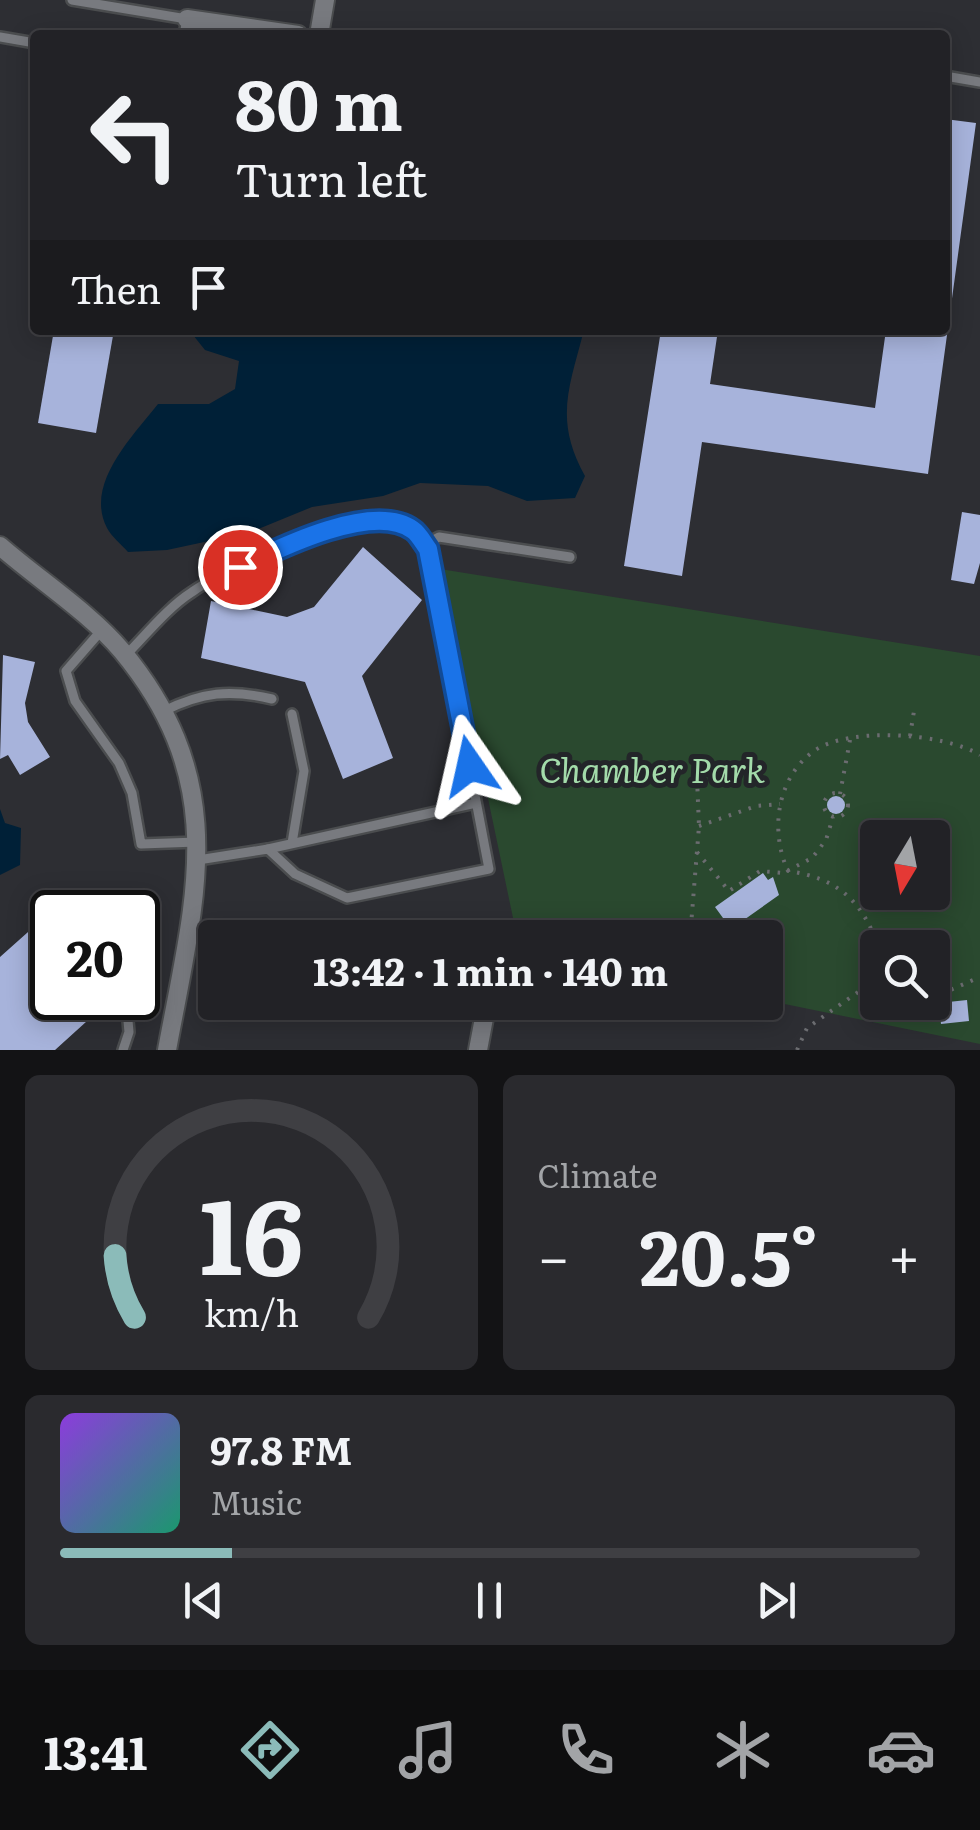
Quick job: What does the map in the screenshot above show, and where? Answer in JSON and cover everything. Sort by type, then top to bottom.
[{"type":"street","points":[[320,30],[325,0]]},
{"type":"street","points":[[186,27],[228,30]]},
{"type":"street","points":[[0,546],[126,656],[164,711],[189,770],[199,851],[167,1050]]},
{"type":"street","points":[[478,1050],[484,1020]]},
{"type":"lane","points":[[72,0],[186,27]]},
{"type":"lane","points":[[0,38],[30,41]]},
{"type":"lane","points":[[950,77],[980,82]]},
{"type":"lane","points":[[126,656],[191,592],[264,555],[362,520],[414,530],[424,544],[489,869],[347,898],[295,874],[268,849]]},
{"type":"lane","points":[[424,544],[439,537],[570,557]]},
{"type":"lane","points":[[100,632],[66,671],[75,701],[119,763],[132,793],[141,844],[199,851],[268,849],[476,803]]},
{"type":"lane","points":[[164,711],[198,694],[219,692],[272,699]]},
{"type":"lane","points":[[292,714],[304,771],[292,843]]},
{"type":"lane","points":[[123,1050],[128,1020]]},
{"type":"path","points":[[910,736],[914,711]]},
{"type":"path","points":[[788,870],[778,846],[780,804],[800,764],[815,750],[850,740],[910,736],[947,741],[980,756]]},
{"type":"path","points":[[788,870],[821,849],[833,817],[848,808],[840,794],[850,740]]},
{"type":"path","points":[[691,920],[698,826],[696,754]]},
{"type":"path","points":[[833,817],[824,803],[830,794],[840,794]]},
{"type":"path","points":[[698,826],[756,806],[780,804]]},
{"type":"path","points":[[697,852],[728,891],[760,871],[788,870],[824,876],[860,908],[870,930]]},
{"type":"path","points":[[950,990],[980,977]]},
{"type":"path","points":[[798,1050],[807,1028],[860,991]]},
{"type":"green space","name":"Chamber Park","points":[[440,569],[980,656],[980,1044],[863,1020],[950,1020],[950,930],[860,930],[860,1019],[783,1004],[783,920],[513,920]]},
{"type":"water","points":[[193,335],[583,335],[570,387],[567,420],[575,456],[585,476],[575,498],[527,501],[488,486],[420,483],[383,496],[312,507],[251,532],[167,550],[128,552],[109,531],[102,511],[106,478],[158,404],[209,404],[235,389],[239,361],[205,350]]},
{"type":"water","points":[[0,809],[5,823],[21,828],[20,865],[0,875]]},
{"type":"building","points":[[950,120],[976,123],[950,313]]},
{"type":"building","points":[[53,335],[113,335],[96,433],[38,423]]},
{"type":"building","points":[[660,335],[717,335],[710,384],[875,408],[885,335],[947,335],[928,474],[702,442],[682,576],[624,566]]},
{"type":"building","points":[[962,512],[980,515],[980,563],[974,584],[951,580]]},
{"type":"building","points":[[363,547],[422,600],[362,676],[393,758],[343,779],[305,682],[201,658],[211,601],[287,617],[314,607]]},
{"type":"building","points":[[3,655],[35,662],[25,703],[28,722],[50,757],[20,775],[8,755],[0,759]]},
{"type":"building","points":[[836,796],[843,798],[843,812],[836,814],[829,812],[827,805],[829,798]]},
{"type":"building","points":[[763,873],[768,880],[773,877],[779,895],[744,920],[724,920],[715,907]]},
{"type":"building","points":[[30,930],[30,1020],[88,1020],[55,1050],[0,1050],[0,957]]},
{"type":"building","points":[[967,1000],[969,1021],[941,1024],[941,1020],[950,1020],[950,1002]]},
{"type":"route","points":[[240,567],[362,520],[392,522],[414,530],[428,549],[470,766]]}]
